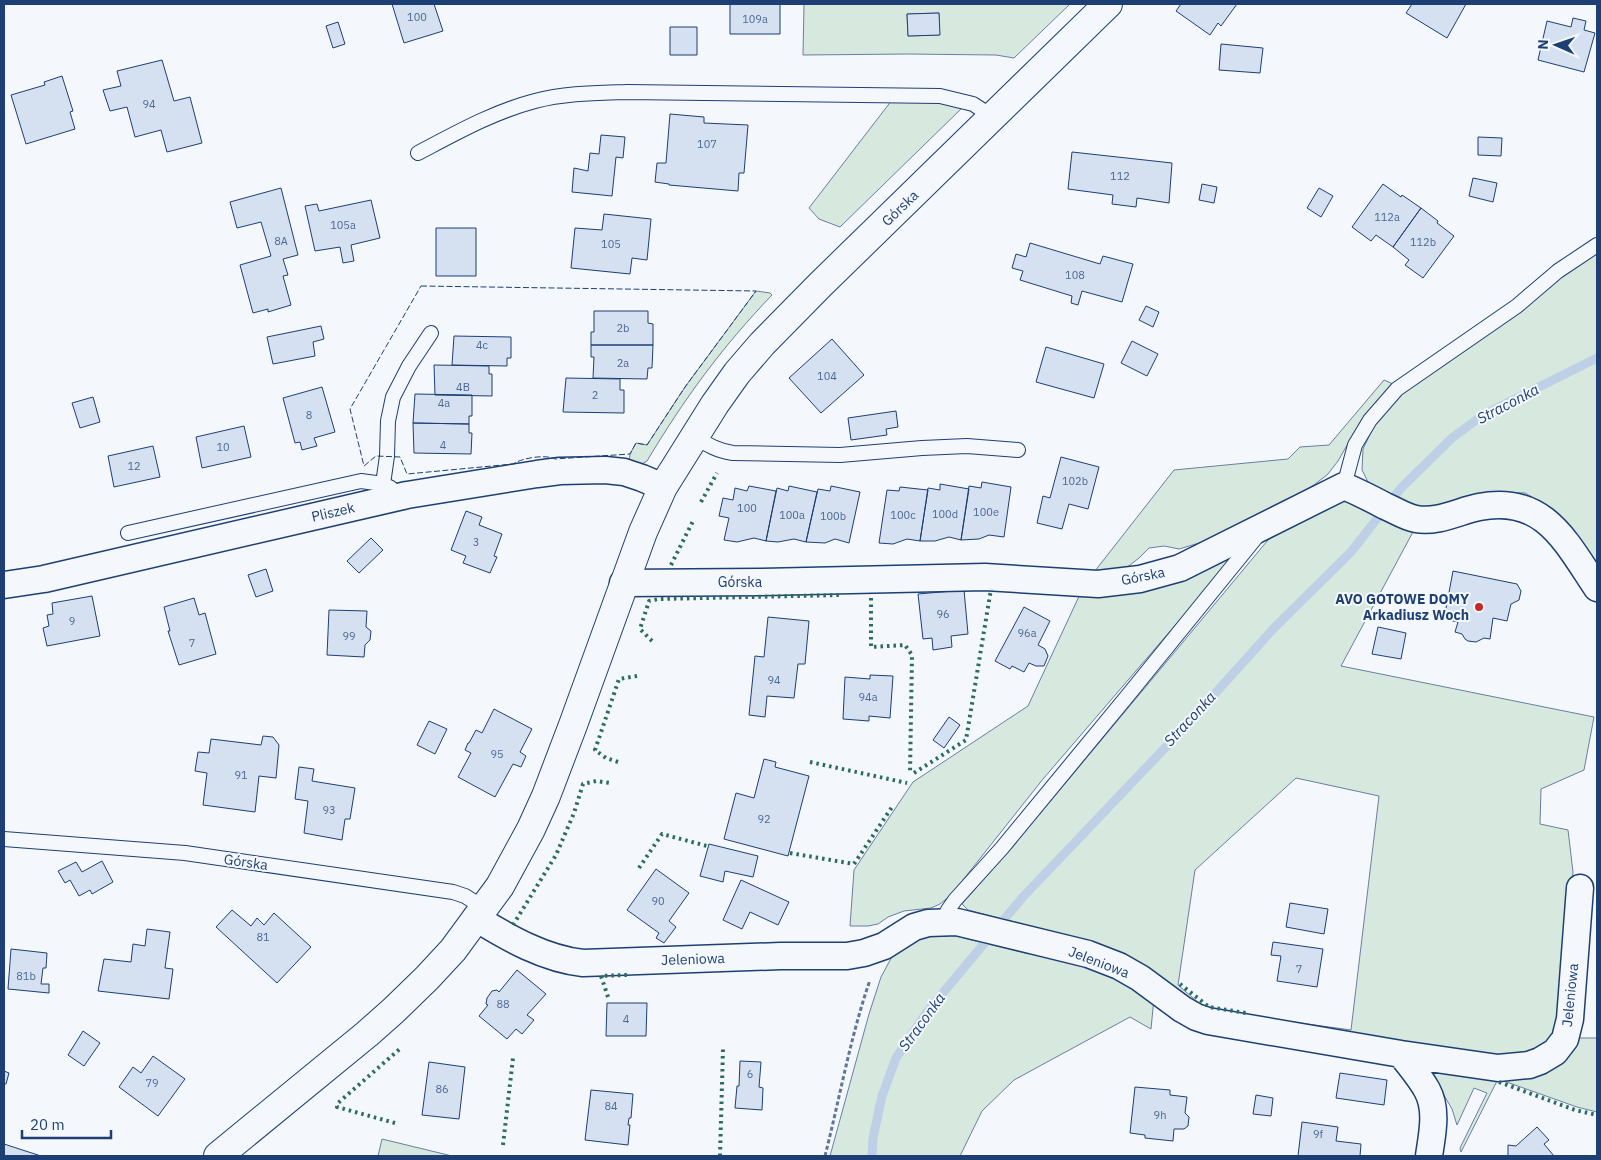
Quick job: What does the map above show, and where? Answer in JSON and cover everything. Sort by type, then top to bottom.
[{"type":"street","name":"Górska","points":[[218,1156],[393,1011],[453,950],[500,886],[546,796],[643,532],[663,487],[694,436],[737,373],[762,344],[820,285],[1108,4]]},
{"type":"street","name":"Pliszek","points":[[4,585],[44,579],[407,496],[537,474],[605,470],[624,472],[663,487]]},
{"type":"street","name":"Górska","points":[[624,583],[986,577],[1098,584],[1140,579],[1180,568],[1265,526],[1355,491]]},
{"type":"street","points":[[1355,491],[1417,520],[1435,519],[1479,507],[1500,505],[1528,509],[1558,530],[1597,588]]},
{"type":"street","name":"Jeleniowa","points":[[480,913],[496,931],[549,956],[565,961],[583,963],[781,956],[847,956],[864,953],[884,946],[914,927],[928,923],[950,922],[1088,954],[1119,966],[1140,978],[1189,1013],[1208,1021],[1401,1054],[1498,1068],[1528,1065],[1540,1061],[1555,1052],[1565,1039],[1570,1019],[1580,888]]},
{"type":"street","points":[[1401,1054],[1427,1090],[1431,1100],[1433,1114],[1429,1156]]},
{"type":"lane","points":[[418,153],[457,132],[501,112],[536,100],[576,94],[627,92],[940,96],[973,104],[993,117]]},
{"type":"lane","points":[[1355,491],[1355,445],[1370,420],[1397,389],[1517,306],[1558,270],[1597,245]]},
{"type":"lane","points":[[383,484],[387,456],[388,421],[393,397],[409,366],[431,333]]},
{"type":"lane","points":[[694,436],[722,452],[733,453],[840,455],[967,446],[1018,450]]},
{"type":"lane","points":[[128,533],[361,481],[383,484],[407,496]]},
{"type":"lane","points":[[950,922],[948,910],[955,900],[1002,848],[1265,526]]},
{"type":"lane","name":"Górska","points":[[4,839],[204,856],[453,892],[465,896],[480,913]]},
{"type":"path","points":[[825,1156],[852,1038],[863,1001],[884,946]]},
{"type":"shaded area","points":[[804,4],[1070,4],[1014,58],[996,55],[803,55]],"holes":[[[939,13],[939,35],[908,36],[907,14]]]},
{"type":"shaded area","points":[[892,100],[944,102],[962,108],[840,227],[819,219],[809,208]]},
{"type":"shaded area","points":[[1597,252],[1597,573],[1539,501],[1525,493],[1496,492],[1434,509],[1413,510],[1371,488],[1362,470],[1363,449],[1375,424],[1401,393],[1563,274]]},
{"type":"shaded area","points":[[756,291],[772,295],[720,354],[675,416],[647,461],[640,465],[629,463],[630,454],[636,443],[647,445],[685,387]]},
{"type":"shaded area","points":[[1384,380],[1393,384],[1362,419],[1338,461],[1328,474],[1314,485],[1223,536],[1179,549],[1164,546],[1149,548],[1121,572],[1091,576],[1174,470],[1288,459],[1300,447],[1329,445]]},
{"type":"shaded area","points":[[1342,500],[1370,505],[1414,530],[1341,666],[1594,717],[1584,770],[1541,789],[1540,824],[1568,830],[1573,872],[1563,1011],[1556,1036],[1530,1057],[1513,1060],[1495,1060],[1273,1027],[1270,1025],[1271,1019],[1351,1030],[1379,796],[1296,778],[1195,870],[1178,985],[1207,1010],[1246,1015],[1246,1019],[1228,1019],[1204,1013],[1129,962],[1041,929],[968,910],[962,904],[1008,852],[1268,540],[1296,521]]},
{"type":"shaded area","points":[[1228,555],[1233,558],[1043,779],[951,895],[940,904],[931,908],[904,911],[888,917],[878,924],[850,926],[854,870],[913,782],[1028,706],[1081,592]]},
{"type":"shaded area","points":[[921,933],[943,933],[1029,954],[1035,949],[1082,959],[1154,998],[1151,1029],[1130,1017],[1014,1080],[982,1111],[960,1156],[830,1156],[881,977],[896,949]]},
{"type":"shaded area","points":[[1576,1038],[1597,1038],[1597,1112],[1577,1107],[1498,1079],[1461,1152],[1460,1148],[1487,1093],[1474,1088],[1457,1125],[1452,1109],[1427,1066],[1472,1071]]},
{"type":"shaded area","points":[[382,1139],[452,1156],[378,1156]]},
{"type":"building","points":[[392,4],[434,4],[443,31],[404,43]]},
{"type":"building","points":[[730,4],[780,4],[780,34],[730,34]]},
{"type":"building","points":[[1181,4],[1237,4],[1221,26],[1218,23],[1210,35],[1176,11]]},
{"type":"building","points":[[1412,4],[1466,4],[1447,38],[1406,13]]},
{"type":"building","points":[[939,13],[940,35],[908,36],[907,14]]},
{"type":"building","points":[[1573,18],[1586,21],[1584,30],[1595,33],[1584,72],[1538,60],[1547,21],[1571,27]]},
{"type":"building","points":[[338,22],[345,44],[333,48],[326,26]]},
{"type":"building","points":[[670,27],[697,27],[697,55],[670,55]]},
{"type":"building","points":[[1221,44],[1263,48],[1260,73],[1219,70]]},
{"type":"building","points":[[162,60],[174,101],[190,97],[202,143],[167,152],[161,130],[135,137],[127,107],[110,111],[103,90],[121,86],[117,71]]},
{"type":"building","points":[[62,76],[73,111],[70,112],[75,129],[26,144],[11,95],[45,85],[44,82]]},
{"type":"building","points":[[670,114],[704,117],[704,123],[748,125],[744,173],[739,173],[738,191],[655,182],[657,163],[666,163]]},
{"type":"building","points":[[601,135],[625,137],[623,158],[616,157],[612,196],[572,192],[574,168],[588,171],[590,153],[599,154]]},
{"type":"building","points":[[1478,137],[1502,138],[1501,156],[1478,155]]},
{"type":"building","points":[[1072,152],[1172,163],[1169,203],[1137,198],[1136,207],[1112,204],[1113,195],[1068,189]]},
{"type":"building","points":[[1473,178],[1497,183],[1493,202],[1469,196]]},
{"type":"building","points":[[1202,184],[1217,187],[1214,203],[1199,200]]},
{"type":"building","points":[[1383,184],[1421,208],[1393,247],[1376,235],[1371,241],[1352,227]]},
{"type":"building","points":[[281,188],[298,255],[283,259],[288,275],[283,276],[291,305],[268,312],[268,309],[253,313],[240,265],[271,256],[261,222],[237,228],[230,202]]},
{"type":"building","points":[[1319,188],[1333,196],[1321,217],[1307,208]]},
{"type":"building","points":[[371,200],[380,238],[351,245],[354,261],[343,263],[340,247],[315,251],[305,206],[317,204],[319,211]]},
{"type":"building","points":[[1421,208],[1454,236],[1423,278],[1405,265],[1409,260],[1393,247]]},
{"type":"building","points":[[604,214],[651,219],[647,260],[632,258],[630,274],[571,268],[575,228],[602,230]]},
{"type":"building","points":[[436,228],[476,228],[476,276],[436,276]]},
{"type":"building","points":[[1030,243],[1100,264],[1103,256],[1133,264],[1122,302],[1082,291],[1078,305],[1071,303],[1072,296],[1020,280],[1023,271],[1012,268],[1016,254],[1026,257]]},
{"type":"building","points":[[1146,306],[1159,312],[1153,327],[1139,320]]},
{"type":"building","points":[[594,311],[648,311],[648,323],[653,324],[653,345],[591,345],[591,332],[594,332]]},
{"type":"building","points":[[321,326],[324,339],[313,342],[315,356],[273,364],[267,337]]},
{"type":"building","points":[[454,336],[511,337],[511,358],[507,358],[507,366],[452,365]]},
{"type":"building","points":[[832,339],[864,375],[821,413],[789,378]]},
{"type":"building","points":[[1132,341],[1158,354],[1147,376],[1121,363]]},
{"type":"building","points":[[591,345],[653,345],[652,368],[648,368],[647,379],[593,378],[594,357],[591,357]]},
{"type":"building","points":[[1046,347],[1104,364],[1094,398],[1036,382]]},
{"type":"building","points":[[434,365],[489,366],[489,374],[492,374],[492,396],[435,395]]},
{"type":"building","points":[[566,378],[620,379],[620,390],[624,390],[624,413],[563,412]]},
{"type":"building","points":[[322,387],[335,432],[314,438],[317,446],[302,450],[300,442],[295,443],[283,398]]},
{"type":"building","points":[[415,394],[472,395],[472,416],[469,416],[469,424],[413,423]]},
{"type":"building","points":[[93,397],[100,422],[80,428],[72,403]]},
{"type":"building","points":[[896,411],[898,427],[886,429],[887,435],[851,440],[848,418]]},
{"type":"building","points":[[413,423],[469,424],[469,433],[472,433],[471,454],[414,453]]},
{"type":"building","points":[[244,426],[251,457],[202,468],[196,437]]},
{"type":"building","points":[[153,446],[160,477],[114,487],[108,456]]},
{"type":"building","points":[[1061,457],[1099,467],[1088,509],[1069,504],[1062,529],[1037,523],[1043,496],[1050,498]]},
{"type":"building","points":[[982,482],[1011,487],[1004,537],[989,535],[979,539],[961,540],[969,486],[981,488]]},
{"type":"building","points":[[940,484],[969,489],[961,540],[949,537],[935,541],[920,541],[928,488],[940,490]]},
{"type":"building","points":[[749,486],[776,491],[766,541],[754,538],[737,542],[724,540],[729,518],[719,516],[723,498],[733,500],[735,488],[747,491]]},
{"type":"building","points":[[789,486],[817,492],[806,542],[794,539],[778,542],[766,541],[777,488],[788,491]]},
{"type":"building","points":[[831,486],[860,492],[849,543],[835,539],[825,543],[806,542],[818,489],[830,491]]},
{"type":"building","points":[[900,487],[928,490],[920,541],[907,539],[893,544],[879,543],[887,490],[899,491]]},
{"type":"building","points":[[466,511],[482,517],[479,525],[502,534],[494,556],[497,557],[490,573],[463,563],[466,556],[451,550]]},
{"type":"building","points":[[371,538],[383,550],[359,573],[347,561]]},
{"type":"building","points":[[266,569],[273,591],[256,597],[248,575]]},
{"type":"building","points":[[1453,571],[1517,584],[1521,591],[1519,600],[1511,604],[1507,621],[1493,618],[1490,639],[1484,638],[1476,642],[1468,641],[1462,634],[1455,632],[1458,622],[1444,619]]},
{"type":"building","points":[[964,590],[968,634],[951,636],[952,647],[933,650],[932,638],[923,639],[918,594]]},
{"type":"building","points":[[92,596],[100,636],[47,646],[43,628],[49,626],[47,615],[53,614],[52,603]]},
{"type":"building","points":[[194,598],[199,615],[205,613],[216,654],[179,665],[168,631],[170,631],[164,607]]},
{"type":"building","points":[[1024,607],[1050,621],[1038,645],[1045,649],[1048,656],[1044,666],[1036,666],[1029,663],[1024,672],[1012,666],[1010,669],[995,661]]},
{"type":"building","points":[[329,610],[367,611],[366,627],[371,631],[370,640],[365,645],[364,657],[327,655]]},
{"type":"building","points":[[768,617],[809,621],[805,664],[798,664],[794,698],[767,696],[765,717],[749,715],[755,656],[764,657]]},
{"type":"building","points":[[1378,627],[1406,633],[1401,659],[1372,654]]},
{"type":"building","points":[[870,675],[893,676],[890,718],[869,716],[869,721],[843,719],[845,677],[870,679]]},
{"type":"building","points":[[494,709],[532,729],[520,752],[526,756],[521,767],[513,764],[495,797],[458,777],[471,753],[465,750],[468,743],[476,730],[482,733]]},
{"type":"building","points":[[949,717],[960,725],[944,748],[933,740]]},
{"type":"building","points":[[429,721],[447,729],[435,754],[417,745]]},
{"type":"building","points":[[263,736],[273,737],[279,745],[276,778],[259,776],[255,812],[203,805],[207,773],[195,771],[198,752],[209,753],[211,739],[261,745]]},
{"type":"building","points":[[764,759],[776,762],[775,767],[809,776],[788,856],[724,839],[736,793],[754,798]]},
{"type":"building","points":[[299,767],[314,769],[312,781],[355,788],[350,819],[345,819],[342,840],[304,833],[308,801],[295,799]]},
{"type":"building","points":[[709,844],[758,856],[753,877],[725,871],[723,882],[700,876]]},
{"type":"building","points":[[102,861],[113,882],[92,894],[90,890],[79,896],[70,880],[65,883],[58,871],[76,862],[82,872]]},
{"type":"building","points":[[656,869],[689,893],[669,921],[676,927],[664,943],[656,938],[659,933],[627,910]]},
{"type":"building","points":[[741,880],[789,902],[778,925],[750,912],[742,929],[723,920]]},
{"type":"building","points":[[1290,903],[1328,909],[1324,934],[1286,927]]},
{"type":"building","points":[[232,910],[251,926],[257,918],[264,925],[274,913],[311,947],[277,983],[216,927]]},
{"type":"building","points":[[147,929],[170,932],[165,968],[173,969],[169,999],[98,991],[104,959],[131,962],[133,944],[145,946]]},
{"type":"building","points":[[1273,942],[1323,949],[1317,987],[1277,981],[1281,956],[1271,955]]},
{"type":"building","points":[[11,949],[47,953],[46,968],[43,968],[41,984],[49,984],[49,993],[8,989]]},
{"type":"building","points":[[517,970],[546,994],[527,1015],[534,1020],[522,1034],[516,1029],[507,1039],[479,1016],[488,1005],[486,1004],[487,998],[492,991],[497,990],[499,992]]},
{"type":"building","points":[[607,1003],[647,1003],[646,1036],[606,1036]]},
{"type":"building","points":[[83,1031],[100,1043],[84,1066],[68,1055]]},
{"type":"building","points":[[153,1056],[185,1079],[158,1116],[119,1087],[133,1067],[141,1073]]},
{"type":"building","points":[[740,1061],[761,1062],[759,1087],[763,1088],[762,1110],[735,1108],[737,1086],[739,1086]]},
{"type":"building","points":[[429,1062],[465,1067],[459,1119],[422,1115]]},
{"type":"building","points":[[4,1071],[9,1073],[6,1084],[4,1084]]},
{"type":"building","points":[[1340,1073],[1387,1080],[1384,1105],[1336,1098]]},
{"type":"building","points":[[1135,1087],[1170,1090],[1170,1095],[1187,1097],[1185,1113],[1189,1117],[1188,1126],[1184,1129],[1174,1129],[1173,1141],[1145,1138],[1145,1135],[1130,1133]]},
{"type":"building","points":[[591,1090],[633,1094],[631,1118],[629,1118],[628,1125],[630,1125],[628,1145],[585,1140]]},
{"type":"building","points":[[1256,1095],[1273,1098],[1271,1116],[1253,1114]]},
{"type":"building","points":[[1302,1122],[1338,1127],[1336,1141],[1361,1144],[1360,1156],[1298,1156]]},
{"type":"building","points":[[1537,1127],[1549,1140],[1544,1144],[1554,1156],[1508,1156],[1508,1145],[1516,1146]]},
{"type":"building","points":[[4,1144],[41,1156],[4,1156]]},
{"type":"waterway","name":"Straconka","points":[[872,1156],[873,1138],[882,1096],[896,1058],[927,1012],[1022,898],[1183,729],[1275,627],[1351,552],[1401,488],[1452,438],[1483,415],[1597,358]]},
{"type":"hedge","points":[[701,502],[717,473]]},
{"type":"hedge","points":[[671,565],[694,519]]},
{"type":"hedge","points":[[914,773],[966,740],[991,589]]},
{"type":"hedge","points":[[652,641],[640,629],[649,601],[659,599],[841,595]]},
{"type":"hedge","points":[[871,598],[871,647],[905,645],[912,655],[910,773]]},
{"type":"hedge","points":[[618,762],[606,758],[595,750],[619,679],[637,676]]},
{"type":"hedge","points":[[810,762],[907,783]]},
{"type":"hedge","points":[[513,925],[556,855],[574,813],[583,784],[596,781],[610,783]]},
{"type":"hedge","points":[[790,853],[854,864],[892,807]]},
{"type":"hedge","points":[[639,868],[662,834],[707,846]]},
{"type":"hedge","points":[[608,997],[601,976],[627,975]]},
{"type":"hedge","points":[[1180,984],[1209,1007],[1246,1013]]},
{"type":"hedge","points":[[395,1123],[337,1107],[338,1103],[402,1047]]},
{"type":"hedge","points":[[720,1156],[723,1049]]},
{"type":"hedge","points":[[503,1145],[513,1058]]},
{"type":"hedge","points":[[1499,1082],[1575,1110],[1597,1115]]},
{"type":"fence","points":[[421,286],[756,291],[685,387],[647,445],[636,443],[630,454],[555,459],[534,457],[513,464],[407,474],[400,457],[376,456],[364,466],[350,409],[421,286]]},
{"type":"place","name":"AVO GOTOWE DOMY Arkadiusz Woch","points":[[1479,607]]}]
